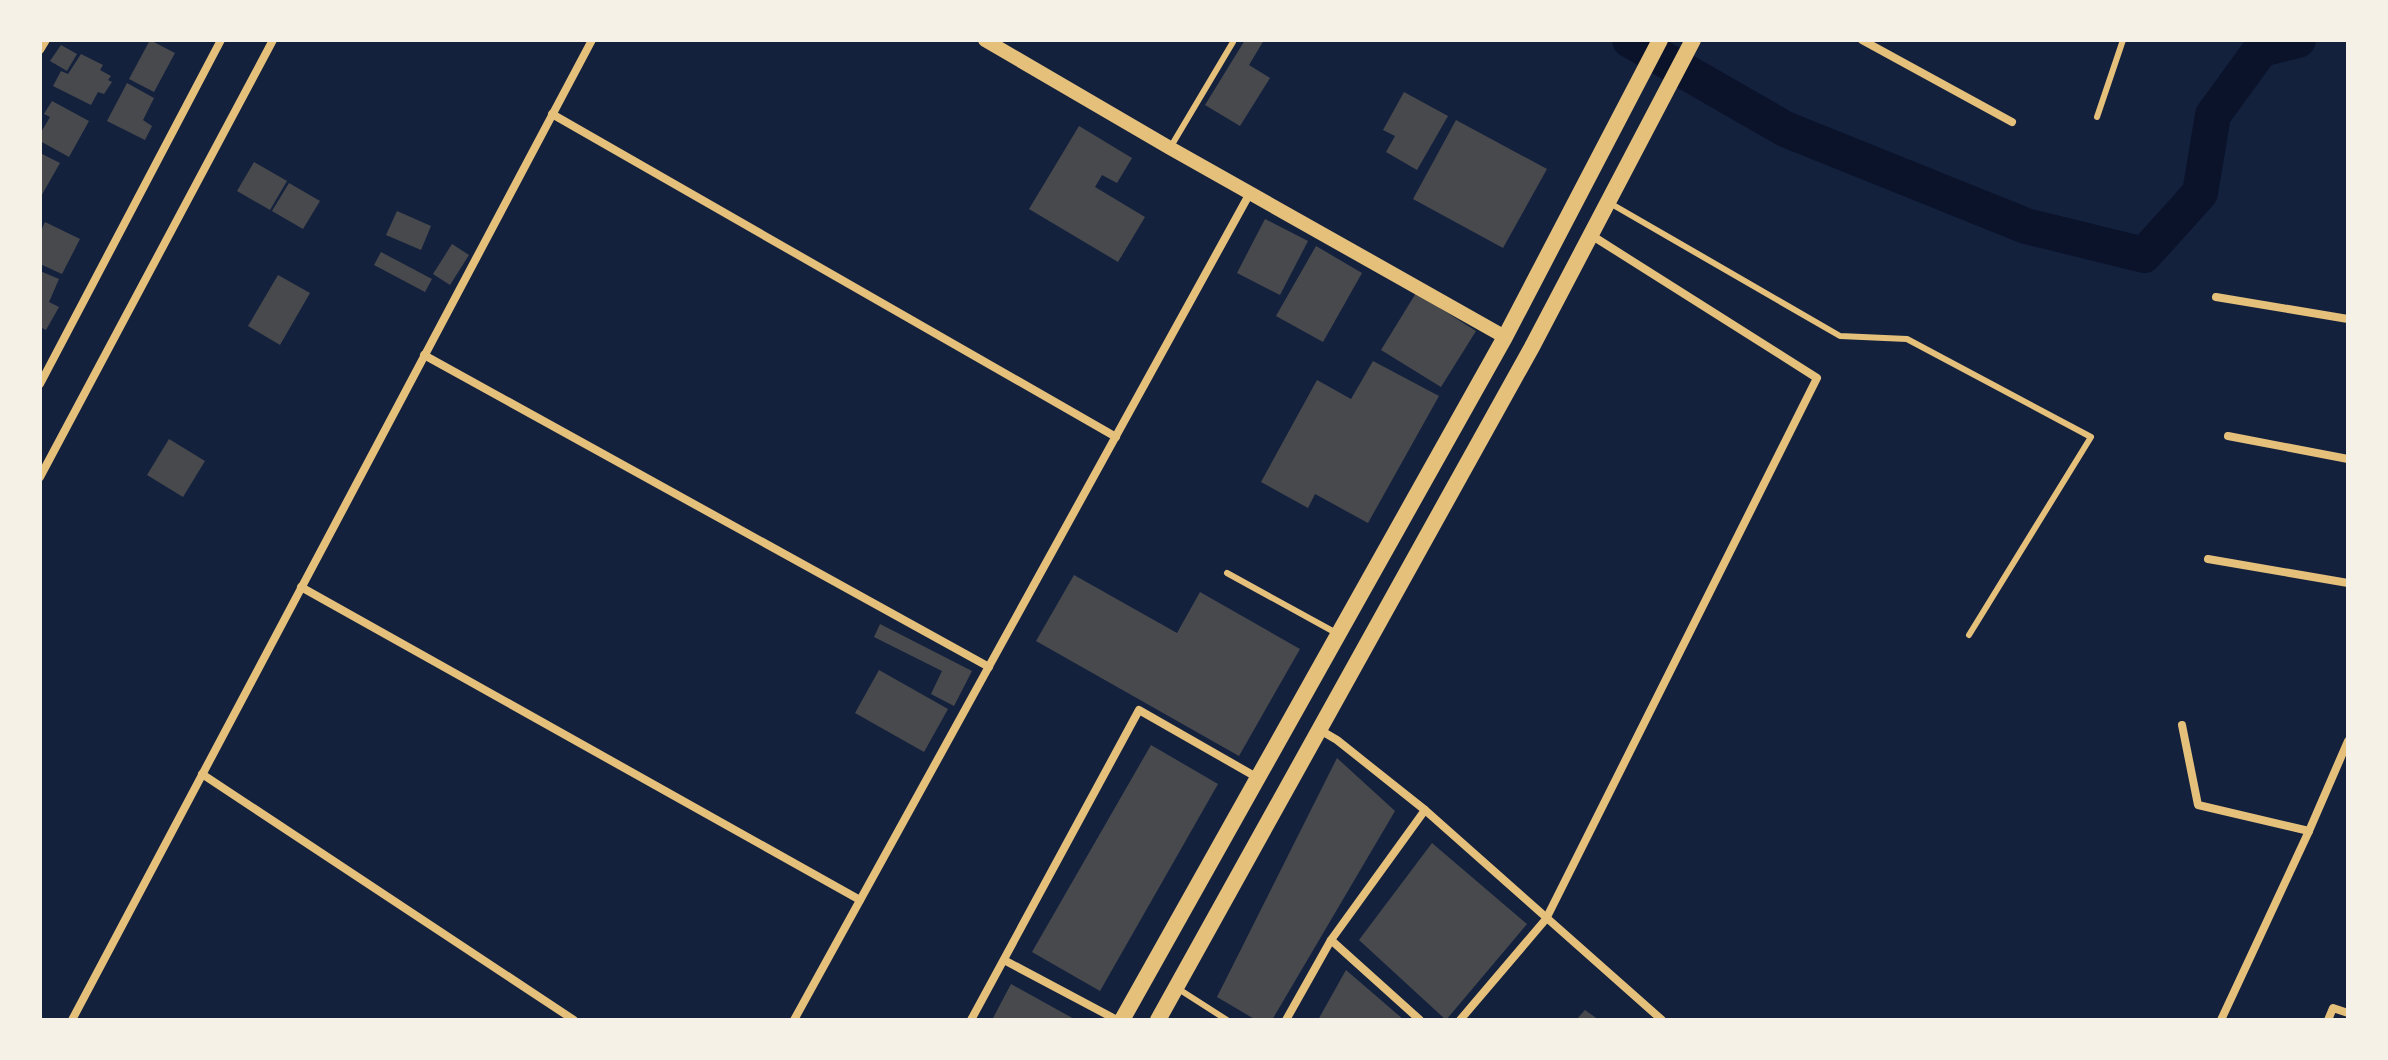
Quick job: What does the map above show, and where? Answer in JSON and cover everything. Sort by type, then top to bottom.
[{"type":"main road","points":[[1119,1020],[1505,337],[1660,40]]},
{"type":"main road","points":[[1158,1020],[1533,345],[1693,40]]},
{"type":"street","points":[[40,50],[46,40]]},
{"type":"street","points":[[40,384],[221,40]]},
{"type":"street","points":[[40,477],[273,40]]},
{"type":"street","points":[[72,1020],[592,40]]},
{"type":"street","points":[[985,40],[1505,337]]},
{"type":"street","points":[[1862,40],[2012,122]]},
{"type":"street","points":[[552,114],[1116,437]]},
{"type":"street","points":[[794,1020],[1250,193]]},
{"type":"street","points":[[1460,1020],[1546,919],[1817,378],[1591,235]]},
{"type":"street","points":[[2216,297],[2348,319]]},
{"type":"street","points":[[424,355],[989,667]]},
{"type":"street","points":[[2228,436],[2348,459]]},
{"type":"street","points":[[2208,559],[2348,583]]},
{"type":"street","points":[[301,587],[860,900]]},
{"type":"street","points":[[971,1020],[1139,710],[1258,778]]},
{"type":"street","points":[[2182,725],[2198,805],[2309,831]]},
{"type":"street","points":[[1320,730],[1425,810],[1662,1020]]},
{"type":"street","points":[[2221,1020],[2348,741]]},
{"type":"street","points":[[202,774],[574,1020]]},
{"type":"street","points":[[1286,1020],[1331,940],[1425,810]]},
{"type":"street","points":[[1331,940],[1420,1020]]},
{"type":"street","points":[[1004,960],[1119,1020]]},
{"type":"street","points":[[2328,1020],[2333,1008],[2348,1013]]},
{"type":"lane","points":[[2097,117],[2123,40]]},
{"type":"lane","points":[[1170,148],[1233,42]]},
{"type":"lane","points":[[1608,202],[1840,336],[1907,339],[2091,437],[1969,635]]},
{"type":"lane","points":[[1227,573],[1338,634]]},
{"type":"lane","points":[[1177,988],[1227,1020]]},
{"type":"building","points":[[150,40],[175,53],[154,92],[129,79]]},
{"type":"building","points":[[1245,40],[1264,40],[1249,65],[1270,78],[1240,126],[1205,105]]},
{"type":"building","points":[[61,45],[77,54],[67,71],[50,61]]},
{"type":"building","points":[[81,54],[103,65],[100,70],[111,76],[108,80],[112,82],[104,94],[98,92],[91,105],[53,86],[61,71],[68,74]]},
{"type":"building","points":[[127,83],[154,98],[143,120],[152,126],[145,140],[107,121]]},
{"type":"building","points":[[1404,92],[1448,116],[1417,170],[1386,152],[1395,136],[1383,130]]},
{"type":"building","points":[[52,101],[89,121],[69,157],[40,141],[40,134],[50,117],[44,114]]},
{"type":"building","points":[[1456,120],[1547,169],[1503,248],[1413,199]]},
{"type":"building","points":[[1079,126],[1132,158],[1117,183],[1102,175],[1095,187],[1145,217],[1118,262],[1029,209]]},
{"type":"building","points":[[40,153],[60,163],[40,198]]},
{"type":"building","points":[[254,162],[287,181],[270,210],[237,191]]},
{"type":"building","points":[[289,183],[320,201],[303,229],[272,211]]},
{"type":"building","points":[[397,211],[431,226],[421,250],[386,235]]},
{"type":"building","points":[[1265,219],[1308,241],[1280,295],[1237,273]]},
{"type":"building","points":[[45,222],[80,239],[62,274],[40,264],[40,233]]},
{"type":"building","points":[[452,244],[469,255],[450,285],[433,274]]},
{"type":"building","points":[[1316,246],[1362,273],[1323,342],[1276,316]]},
{"type":"building","points":[[381,252],[432,279],[425,292],[374,265]]},
{"type":"building","points":[[40,271],[59,279],[49,302],[59,307],[46,330],[40,327]]},
{"type":"building","points":[[278,275],[310,293],[280,345],[248,326]]},
{"type":"building","points":[[1416,293],[1476,331],[1441,387],[1381,350]]},
{"type":"building","points":[[1373,361],[1439,396],[1368,523],[1315,494],[1308,508],[1261,482],[1317,380],[1351,399]]},
{"type":"building","points":[[169,439],[205,461],[183,497],[147,475]]},
{"type":"building","points":[[1074,575],[1177,633],[1200,592],[1300,649],[1239,756],[1036,641]]},
{"type":"building","points":[[880,624],[972,671],[954,706],[931,694],[942,671],[874,637]]},
{"type":"building","points":[[879,670],[948,709],[924,752],[855,713]]},
{"type":"building","points":[[1151,745],[1218,784],[1100,991],[1032,952]]},
{"type":"building","points":[[1337,758],[1395,811],[1272,1020],[1256,1020],[1217,997]]},
{"type":"building","points":[[1432,843],[1527,924],[1446,1020],[1359,940]]},
{"type":"building","points":[[1346,970],[1404,1020],[1318,1020]]},
{"type":"building","points":[[1011,984],[1076,1020],[992,1020]]},
{"type":"building","points":[[1585,1010],[1599,1020],[1576,1020]]},
{"type":"waterway","points":[[1630,40],[1785,129],[2026,226],[2144,255],[2200,193],[2213,115],[2261,49],[2298,40]]}]
